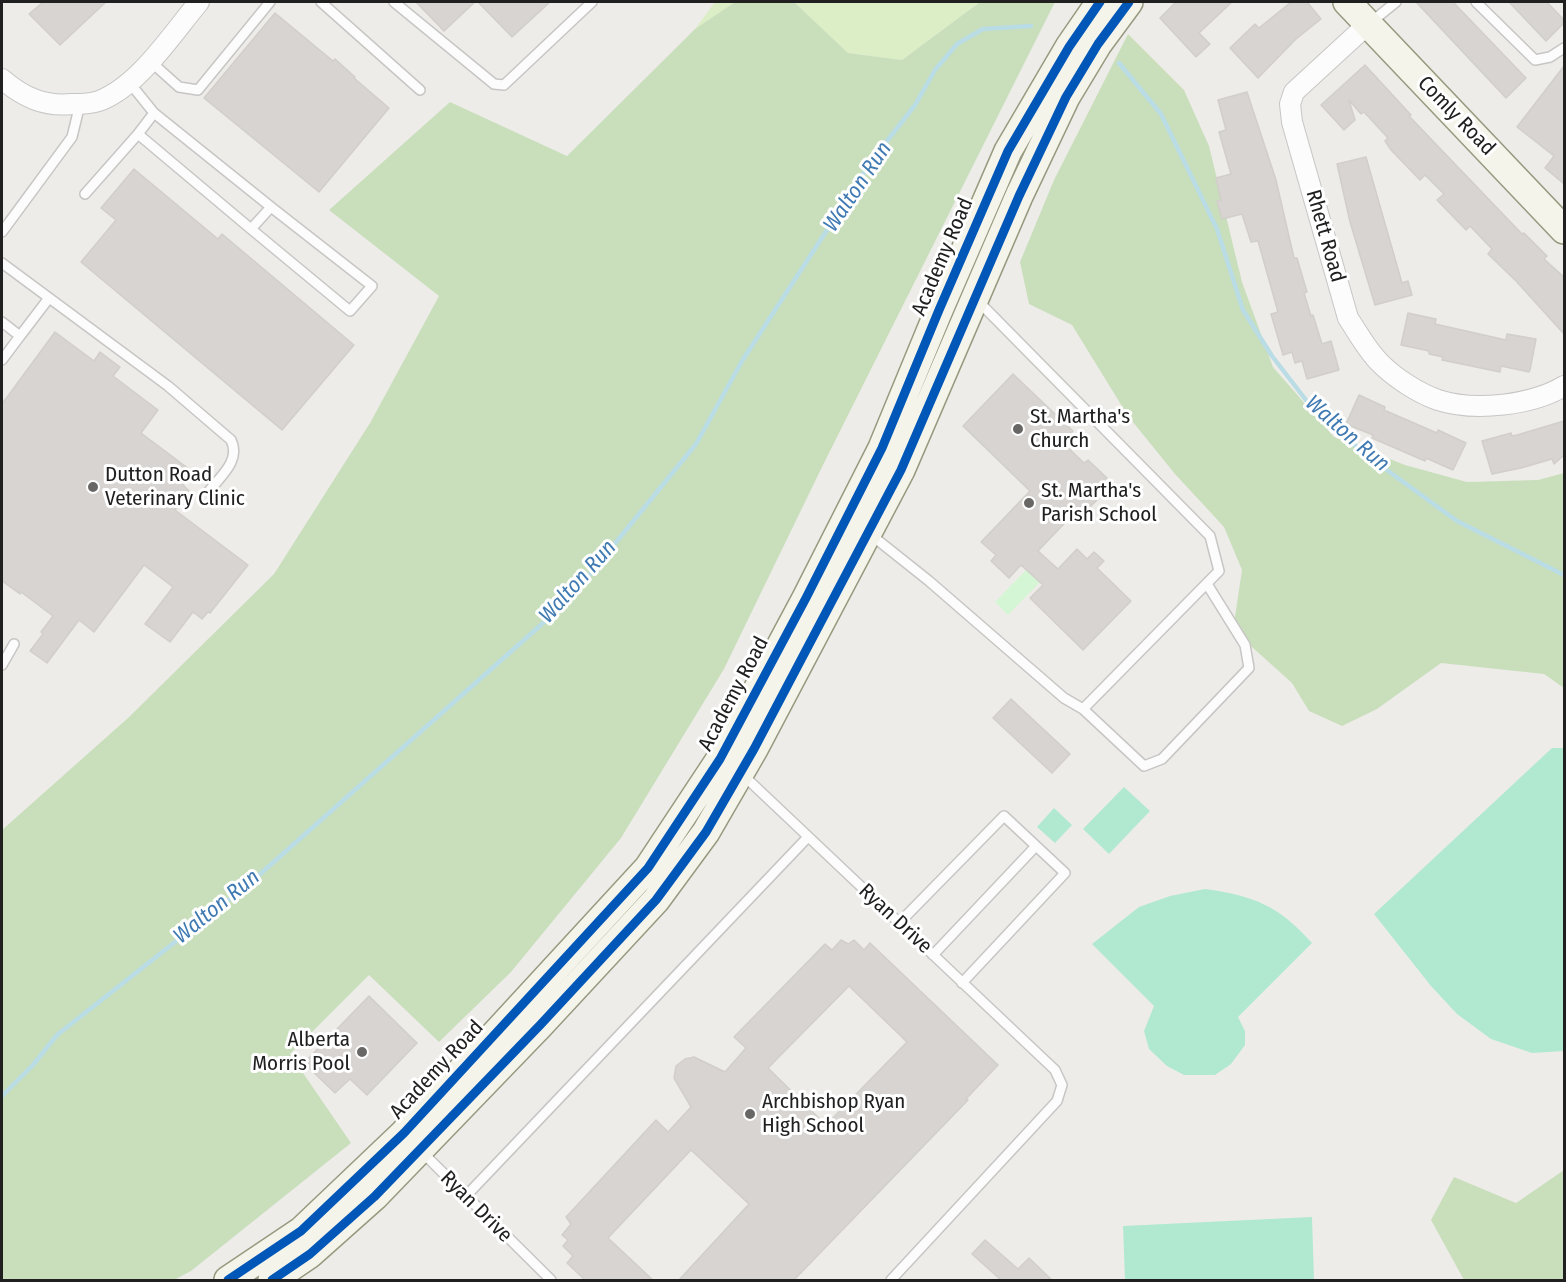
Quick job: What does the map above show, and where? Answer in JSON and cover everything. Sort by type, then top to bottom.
[{"type":"main road","name":"Academy Road","points":[[858,526],[882,448],[1008,151],[1069,47],[1100,2]]},
{"type":"main road","name":"Academy Road","points":[[228,1281],[301,1231],[412,1141],[540,1025],[656,900],[706,832],[730,766],[858,526],[901,470],[1019,196],[1066,97],[1098,44],[1129,2]]},
{"type":"main road","name":"Comly Road","points":[[1347,2],[1564,230]]},
{"type":"main road","points":[[949,287],[975,298]]},
{"type":"main road","name":"Academy Road","points":[[272,1281],[310,1254],[358,1212],[412,1141]]},
{"type":"street","points":[[6,86],[40,103],[61,105],[98,102],[118,92],[129,82],[150,61],[199,2]]},
{"type":"street","name":"Rhett Road","points":[[1368,24],[1294,92],[1290,104],[1295,133],[1348,318],[1380,363],[1408,384],[1438,400],[1477,405],[1513,404],[1554,392],[1564,386]]},
{"type":"lane","points":[[150,61],[179,87],[198,90],[270,2]]},
{"type":"lane","points":[[321,2],[420,90]]},
{"type":"lane","points":[[394,2],[498,86],[504,85],[592,2]]},
{"type":"lane","points":[[1368,24],[1396,2]]},
{"type":"lane","points":[[1476,2],[1535,60],[1550,57],[1564,48]]},
{"type":"lane","points":[[129,82],[154,113],[372,286],[350,311],[138,134]]},
{"type":"lane","points":[[2,232],[72,137],[80,104]]},
{"type":"lane","points":[[85,194],[154,113]]},
{"type":"lane","points":[[251,229],[271,207]]},
{"type":"lane","points":[[2,263],[168,386],[231,440],[235,447],[234,459],[209,491]]},
{"type":"lane","points":[[2,360],[49,298]]},
{"type":"lane","points":[[975,298],[1210,536],[1219,571],[1083,709]]},
{"type":"lane","points":[[2,322],[20,336]]},
{"type":"lane","points":[[858,526],[929,581],[1064,698],[1083,709],[1144,766],[1162,759],[1249,668],[1245,645],[1207,584]]},
{"type":"lane","points":[[2,664],[14,644]]},
{"type":"lane","name":"Ryan Drive","points":[[730,766],[1055,1070],[1062,1085],[1057,1101],[891,1281]]},
{"type":"lane","points":[[899,923],[1004,816],[1065,873],[962,983]]},
{"type":"lane","points":[[465,1197],[808,837]]},
{"type":"lane","points":[[933,955],[1036,846]]},
{"type":"lane","name":"Ryan Drive","points":[[412,1141],[465,1197],[551,1281]]},
{"type":"green space","points":[[715,2],[735,2],[695,29]]},
{"type":"green space","points":[[735,2],[794,2],[848,53],[902,60],[980,2],[1055,2],[823,465],[724,669],[621,838],[511,972],[439,1042],[369,975],[290,1054],[351,1143],[191,1271],[174,1280],[2,1280],[2,830],[128,718],[274,574],[370,423],[439,296],[329,210],[450,102],[567,156],[695,29]]},
{"type":"green space","points":[[794,2],[980,2],[902,60],[848,53]]},
{"type":"green space","points":[[1128,34],[1184,90],[1209,146],[1242,282],[1273,367],[1334,437],[1405,465],[1467,482],[1538,480],[1564,473],[1564,688],[1544,674],[1441,663],[1377,709],[1342,726],[1309,711],[1292,683],[1233,630],[1242,570],[1224,527],[1175,474],[1128,416],[1072,325],[1029,304],[1020,262],[1054,180]]},
{"type":"green space","points":[[1027,569],[1040,582],[1008,615],[995,602]]},
{"type":"green space","points":[[1552,748],[1564,748],[1564,1051],[1532,1053],[1491,1039],[1457,1014],[1431,986],[1374,914]]},
{"type":"green space","points":[[1124,787],[1150,811],[1109,854],[1083,829]]},
{"type":"green space","points":[[1054,808],[1072,825],[1055,843],[1037,827]]},
{"type":"green space","points":[[1205,889],[1238,895],[1264,904],[1288,920],[1312,943],[1238,1017],[1245,1031],[1245,1045],[1231,1064],[1215,1075],[1184,1075],[1167,1066],[1149,1049],[1144,1031],[1154,1006],[1092,944],[1139,907],[1170,896]]},
{"type":"green space","points":[[1564,1170],[1564,1280],[1464,1280],[1431,1220],[1454,1177],[1516,1203]]},
{"type":"green space","points":[[1312,1217],[1314,1280],[1125,1280],[1123,1226]]},
{"type":"building","points":[[43,2],[106,2],[60,45],[29,14]]},
{"type":"building","points":[[416,2],[475,2],[444,31]]},
{"type":"building","points":[[478,2],[550,2],[512,37]]},
{"type":"building","points":[[1176,2],[1232,2],[1199,33],[1210,44],[1196,57],[1160,18]]},
{"type":"building","points":[[1291,2],[1307,2],[1321,19],[1296,39],[1258,78],[1230,48],[1255,24],[1259,28]]},
{"type":"building","points":[[1416,2],[1453,2],[1526,78],[1506,98]]},
{"type":"building","points":[[1509,2],[1547,2],[1564,20],[1564,23],[1546,41]]},
{"type":"building","points":[[275,13],[333,61],[335,59],[389,108],[319,192],[204,98]]},
{"type":"building","points":[[1365,65],[1411,115],[1409,116],[1522,234],[1524,233],[1547,256],[1544,259],[1564,277],[1564,334],[1488,254],[1492,249],[1470,226],[1466,230],[1437,200],[1444,194],[1425,175],[1420,180],[1391,150],[1385,141],[1388,138],[1364,112],[1361,114],[1349,100],[1355,120],[1344,130],[1321,105]]},
{"type":"building","points":[[1564,66],[1564,184],[1545,168],[1554,156],[1517,127]]},
{"type":"building","points":[[1247,92],[1276,180],[1294,258],[1297,258],[1307,292],[1304,293],[1311,316],[1313,315],[1322,344],[1331,341],[1339,370],[1307,379],[1302,361],[1295,363],[1292,352],[1283,355],[1271,314],[1278,312],[1258,241],[1251,242],[1242,214],[1222,219],[1217,201],[1221,200],[1216,178],[1231,174],[1219,132],[1226,130],[1218,100]]},
{"type":"building","points":[[1366,157],[1402,283],[1408,281],[1412,295],[1375,305],[1350,222],[1337,164]]},
{"type":"building","points":[[134,169],[218,239],[222,234],[354,345],[282,430],[81,262],[116,220],[101,208]]},
{"type":"building","points":[[1408,313],[1436,319],[1435,324],[1506,340],[1507,334],[1536,339],[1530,370],[1529,372],[1501,366],[1500,372],[1442,360],[1443,357],[1429,354],[1429,351],[1401,345]]},
{"type":"building","name":"Dutton Road Veterinary Clinic","points":[[55,332],[94,361],[100,352],[120,367],[113,376],[158,410],[141,433],[193,472],[183,485],[189,491],[175,510],[248,565],[210,613],[208,612],[202,619],[193,612],[170,642],[145,624],[173,587],[144,565],[94,632],[79,620],[47,663],[30,651],[53,616],[2,581],[2,404]]},
{"type":"building","points":[[1013,374],[1073,431],[1062,442],[1084,463],[1088,460],[1107,478],[1094,491],[1100,497],[1088,509],[1083,504],[1038,551],[1058,569],[1077,549],[1087,559],[1094,552],[1104,561],[1097,568],[1131,601],[1083,650],[1030,598],[1043,585],[1021,565],[1009,578],[991,561],[996,555],[981,542],[1030,491],[963,426]]},
{"type":"building","points":[[1359,395],[1385,407],[1384,410],[1466,443],[1453,470],[1426,458],[1425,461],[1346,424]]},
{"type":"building","points":[[1564,421],[1564,455],[1554,464],[1552,459],[1492,474],[1482,441],[1511,433],[1512,436],[1517,435]]},
{"type":"building","points":[[1011,699],[1070,754],[1052,773],[993,718]]},
{"type":"building","name":"Archbishop Ryan High School","points":[[841,940],[848,944],[854,940],[864,950],[870,943],[998,1065],[966,1099],[968,1100],[793,1281],[678,1281],[749,1204],[691,1150],[608,1238],[654,1281],[586,1281],[567,1263],[573,1256],[563,1246],[568,1240],[562,1235],[571,1224],[566,1217],[656,1120],[668,1132],[691,1107],[674,1078],[676,1066],[685,1059],[694,1057],[725,1072],[746,1048],[734,1037],[825,944],[832,950]],"holes":[[[849,986],[907,1042],[826,1125],[768,1068]]]},
{"type":"building","name":"Alberta Morris Pool","points":[[369,996],[417,1043],[367,1095],[350,1079],[335,1093],[304,1063]]},
{"type":"building","points":[[985,1240],[1018,1269],[1029,1258],[1053,1281],[1002,1281],[972,1254]]},
{"type":"waterway","name":"Walton Run","points":[[2,1096],[33,1065],[57,1035],[250,883],[569,600],[696,444],[742,361],[873,159],[915,105],[935,70],[957,44],[983,29],[1031,26]]},
{"type":"waterway","name":"Walton Run","points":[[1119,63],[1161,114],[1217,229],[1243,310],[1272,356],[1316,413],[1369,457],[1457,521],[1564,575]]},
{"type":"cycle path","points":[[228,1280],[301,1231],[404,1133],[648,868],[720,759],[806,598],[882,448],[1008,151],[1069,47],[1100,2]]},
{"type":"cycle path","points":[[272,1280],[310,1254],[374,1197],[540,1025],[656,900],[706,832],[754,749],[901,470],[1019,196],[1066,97],[1098,44],[1129,2]]},
{"type":"place","name":"St. Martha's Church","points":[[1018,429]]},
{"type":"place","name":"Dutton Road Veterinary Clinic","points":[[93,487]]},
{"type":"place","name":"St. Martha's Parish School","points":[[1029,503]]},
{"type":"place","name":"Alberta Morris Pool","points":[[362,1052]]},
{"type":"place","name":"Archbishop Ryan High School","points":[[750,1114]]}]
